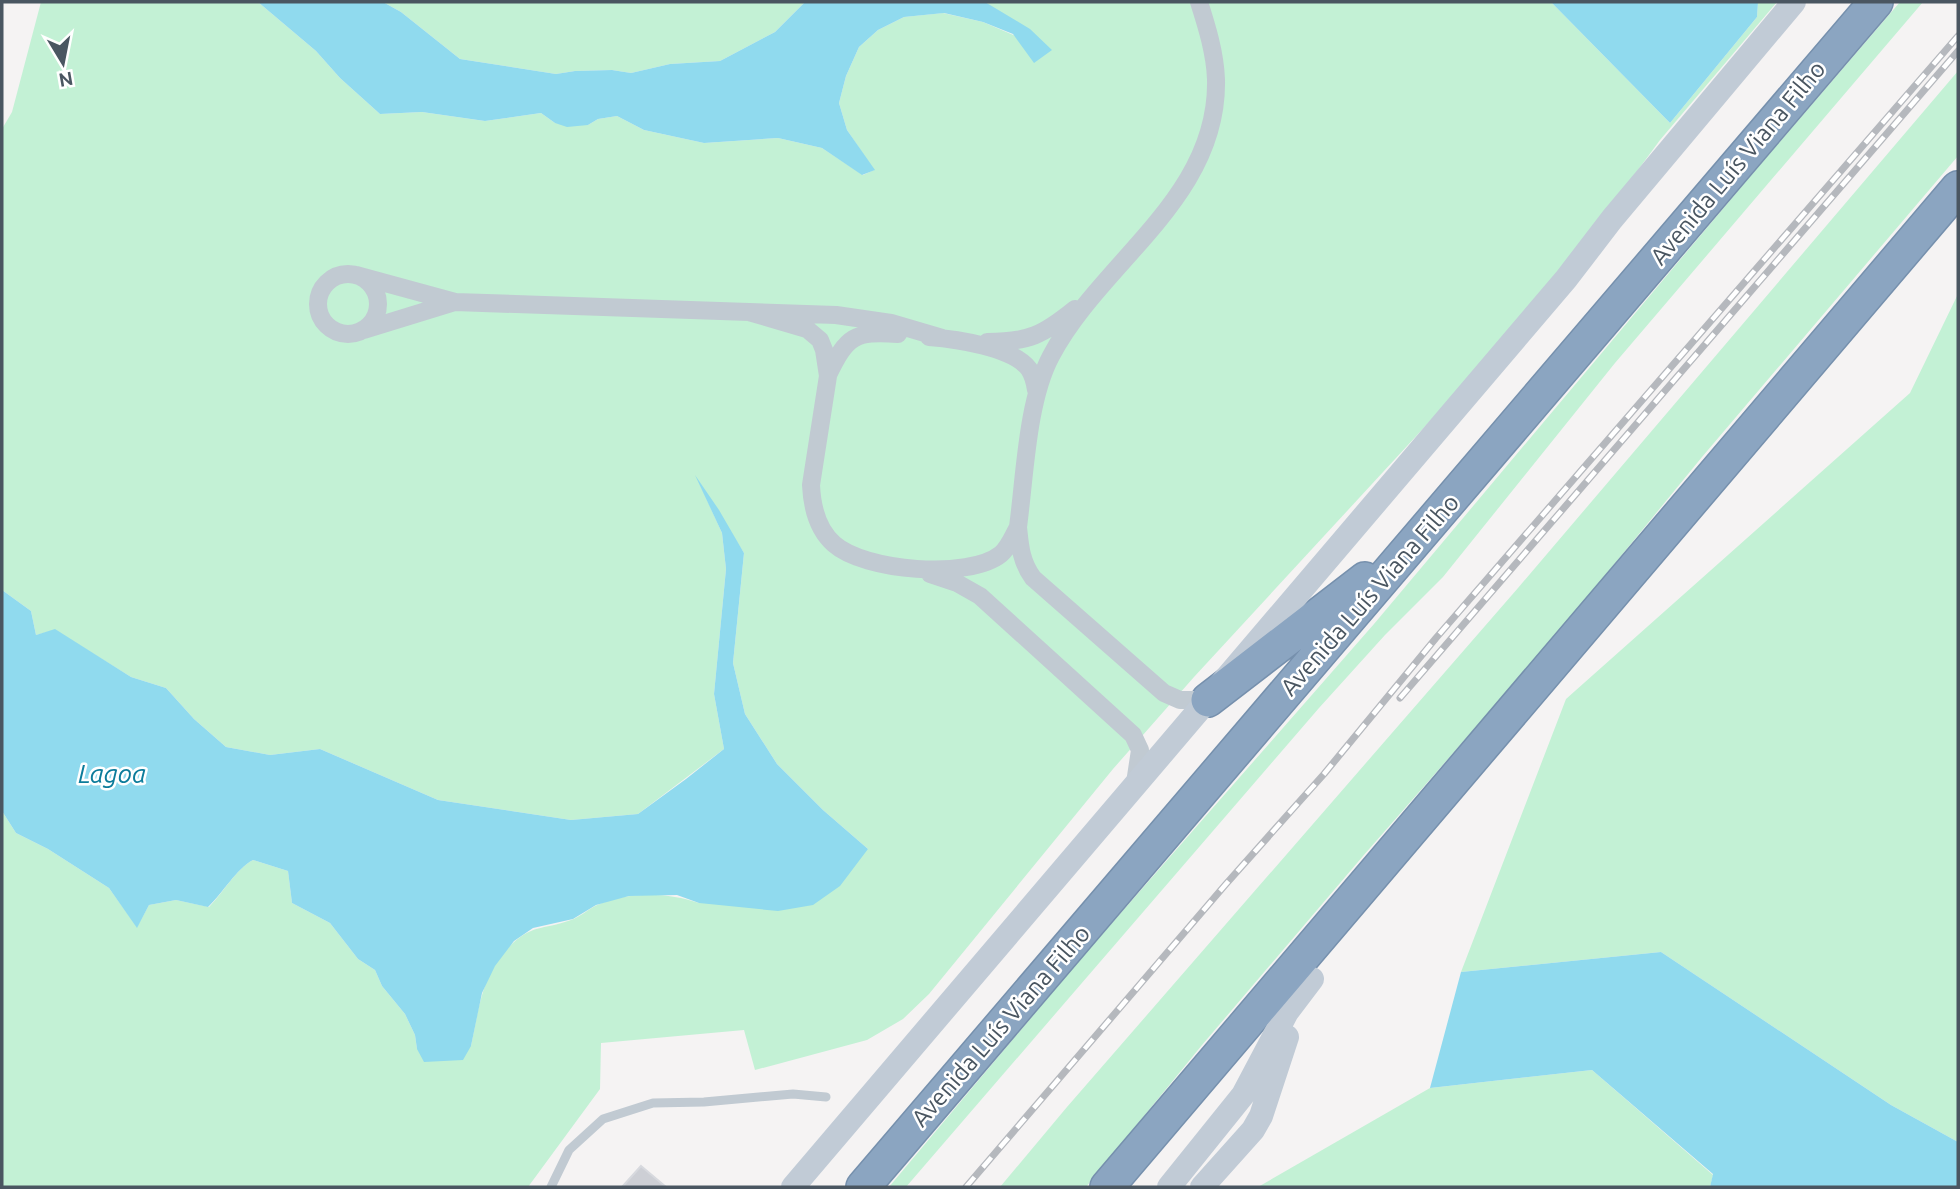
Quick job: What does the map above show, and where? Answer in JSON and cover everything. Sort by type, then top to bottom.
[{"type":"highway","name":"Avenida Luís Viana Filho","points":[[863,1187],[1876,2]]},
{"type":"highway","points":[[1107,1187],[1958,188]]},
{"type":"highway","points":[[1208,700],[1420,537]]},
{"type":"highway","points":[[1312,979],[1441,798]]},
{"type":"main road","points":[[793,1187],[1566,279],[1612,219],[1794,2]]},
{"type":"main road","points":[[1169,1187],[1243,1095],[1287,1012],[1312,979]]},
{"type":"main road","points":[[1202,1187],[1243,1143],[1261,1116],[1292,1023],[1312,979]]},
{"type":"street","points":[[1199,2],[1211,44],[1216,79],[1214,109],[1206,142],[1194,171],[1164,216],[1094,293],[1060,341],[1036,390],[1018,527],[1021,556],[1033,578],[1164,693],[1180,700],[1208,700]]},
{"type":"street","points":[[455,302],[353,334],[333,331],[320,316],[318,306],[323,287],[329,280],[338,276],[356,275],[455,302],[836,316],[891,323],[942,338]]},
{"type":"street","points":[[356,275],[372,286],[377,295],[376,315],[363,330]]},
{"type":"street","points":[[970,343],[1005,342],[1035,337],[1094,293]]},
{"type":"street","points":[[749,312],[813,333],[824,350],[828,376],[811,485],[818,521],[833,544],[854,557],[920,570],[957,583],[980,596],[1133,735],[1140,750],[1135,785]]},
{"type":"street","points":[[828,376],[853,338],[862,334],[880,333],[970,343],[1018,359],[1030,370],[1036,390]]},
{"type":"street","points":[[920,570],[965,568],[993,559],[1009,545],[1018,527]]},
{"type":"lane","points":[[551,1187],[569,1150],[603,1119],[653,1103],[704,1102],[793,1094],[826,1097]]},
{"type":"green space","points":[[41,2],[258,2],[316,51],[340,78],[380,114],[422,112],[485,121],[541,113],[555,123],[588,125],[598,119],[617,116],[644,130],[704,143],[778,138],[822,148],[863,175],[874,170],[847,130],[839,103],[846,76],[859,47],[878,30],[904,17],[943,13],[983,22],[1051,51],[985,2],[1551,2],[1670,123],[1757,17],[1758,2],[1777,2],[1660,140],[1568,265],[1431,420],[1194,677],[1113,769],[929,994],[903,1019],[867,1040],[755,1070],[744,1030],[601,1043],[600,1089],[528,1187],[2,1187],[2,811],[16,833],[48,849],[109,888],[137,927],[149,905],[176,900],[209,907],[235,875],[253,860],[288,871],[292,903],[330,923],[358,959],[375,970],[382,986],[405,1014],[415,1035],[417,1049],[471,1046],[482,995],[491,972],[505,951],[529,932],[571,920],[595,906],[620,898],[660,895],[699,903],[868,849],[823,810],[777,764],[745,714],[733,663],[744,553],[698,480],[722,533],[726,569],[714,694],[724,749],[638,814],[571,820],[438,800],[320,749],[270,755],[226,747],[194,719],[166,688],[131,677],[55,630],[36,635],[31,611],[2,590],[2,129],[12,112]]},
{"type":"green space","points":[[383,2],[805,2],[775,32],[720,61],[670,64],[631,73],[612,70],[556,74],[460,59],[401,12]]},
{"type":"green space","points":[[1900,2],[1923,2],[1615,363],[1443,577],[1385,635],[1319,708],[906,1187],[889,1187],[1077,963],[1374,624]]},
{"type":"green space","points":[[1958,71],[1958,156],[1702,457],[1553,639],[1202,1045],[1086,1187],[1000,1187],[1518,588]]},
{"type":"green space","points":[[1958,294],[1958,1142],[1891,1105],[1661,952],[1461,972],[1566,699],[1910,393]]},
{"type":"green space","points":[[1592,1070],[1713,1175],[1710,1187],[1258,1187],[1430,1088]]},
{"type":"water","points":[[258,2],[383,2],[401,12],[460,59],[556,74],[612,70],[631,73],[670,64],[720,61],[775,32],[805,2],[985,2],[1030,29],[1052,50],[1034,63],[1013,34],[983,22],[944,13],[904,17],[878,30],[859,47],[846,76],[839,103],[847,130],[875,170],[862,175],[822,148],[778,138],[704,143],[644,130],[617,116],[598,119],[588,125],[567,127],[555,123],[541,113],[485,121],[422,112],[380,114],[340,78],[316,51]]},
{"type":"water","points":[[1551,2],[1758,2],[1757,17],[1670,123]]},
{"type":"water","name":"Lagoa","points":[[695,475],[744,553],[733,663],[745,714],[777,764],[823,810],[868,849],[840,886],[813,905],[778,911],[699,903],[677,895],[629,896],[596,905],[573,919],[533,928],[514,941],[495,966],[482,993],[471,1046],[463,1060],[424,1062],[405,1014],[382,986],[375,970],[358,959],[330,923],[292,903],[288,871],[253,860],[241,869],[208,907],[176,900],[149,905],[137,928],[109,888],[48,849],[16,833],[2,811],[2,590],[31,611],[36,635],[55,629],[131,677],[166,688],[194,719],[226,747],[270,755],[320,749],[438,800],[571,820],[638,814],[724,749],[714,694],[726,569],[722,533]]},
{"type":"water","points":[[1661,952],[1891,1105],[1958,1142],[1958,1187],[1710,1187],[1713,1174],[1592,1070],[1430,1088],[1461,972]]},
{"type":"building","points":[[641,1166],[666,1187],[622,1187]]},
{"type":"railway","points":[[966,1187],[1324,774],[1436,638],[1958,36]]},
{"type":"railway","points":[[1400,698],[1958,51]]}]
